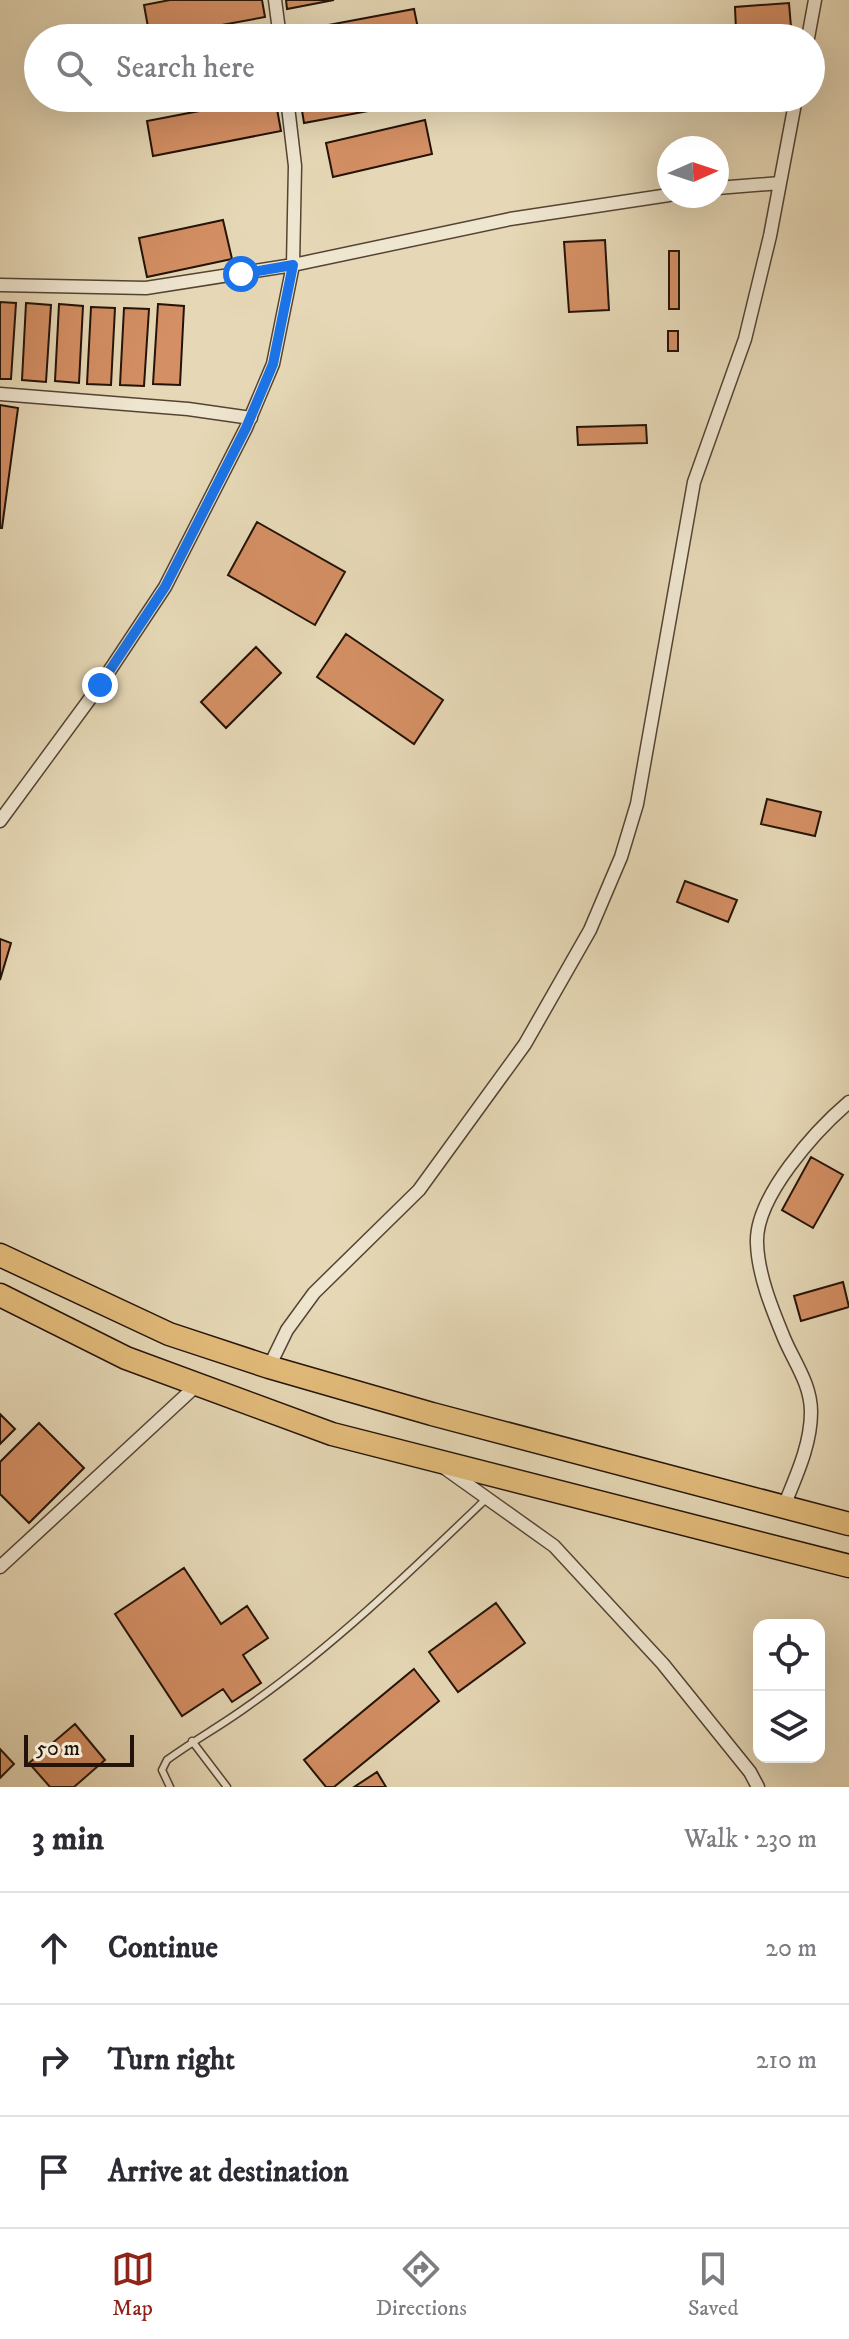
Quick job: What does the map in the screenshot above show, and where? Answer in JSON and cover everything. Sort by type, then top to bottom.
[{"type":"highway","points":[[0,1255],[169,1334],[269,1367],[432,1414],[849,1524]]},
{"type":"highway","points":[[0,1295],[126,1358],[332,1434],[849,1566]]},
{"type":"street","points":[[275,0],[278,24]]},
{"type":"street","points":[[811,24],[815,0]]},
{"type":"street","points":[[0,821],[100,685],[165,587],[251,418],[273,364],[293,265],[295,166],[289,112]]},
{"type":"street","points":[[269,1367],[287,1330],[314,1293],[419,1190],[525,1044],[590,930],[621,857],[637,804],[694,482],[745,339],[793,112]]},
{"type":"street","points":[[729,187],[780,183]]},
{"type":"street","points":[[0,285],[146,288],[293,265],[510,219],[657,197]]},
{"type":"street","points":[[0,394],[188,409],[251,418]]},
{"type":"street","points":[[784,1506],[807,1447],[811,1412],[807,1387],[784,1339],[765,1282],[756,1241],[765,1211],[796,1155],[849,1102]]},
{"type":"street","points":[[0,1567],[197,1385]]},
{"type":"street","points":[[437,1463],[554,1546],[602,1595],[714,1725],[758,1787]]},
{"type":"lane","points":[[170,1787],[162,1770],[167,1760],[247,1707],[305,1663],[379,1601],[487,1498]]},
{"type":"lane","points":[[192,1741],[227,1787]]},
{"type":"building","points":[[170,0],[262,0],[265,17],[227,24],[147,24],[144,5]]},
{"type":"building","points":[[286,0],[334,0],[287,9]]},
{"type":"building","points":[[789,3],[791,24],[736,24],[735,7]]},
{"type":"building","points":[[414,9],[417,24],[334,24]]},
{"type":"building","points":[[194,112],[278,112],[281,131],[153,156],[147,121]]},
{"type":"building","points":[[302,112],[363,112],[304,123]]},
{"type":"building","points":[[425,120],[432,154],[333,177],[326,143]]},
{"type":"building","points":[[223,220],[232,259],[147,277],[139,238]]},
{"type":"building","points":[[605,240],[609,310],[569,312],[564,242]]},
{"type":"building","points":[[669,251],[679,251],[679,309],[669,309]]},
{"type":"building","points":[[0,302],[16,303],[11,379],[0,379]]},
{"type":"building","points":[[26,303],[51,305],[46,382],[22,380]]},
{"type":"building","points":[[59,304],[83,306],[79,383],[55,381]]},
{"type":"building","points":[[158,304],[184,306],[180,385],[153,384]]},
{"type":"building","points":[[91,307],[115,308],[111,385],[87,384]]},
{"type":"building","points":[[124,308],[149,309],[144,386],[120,385]]},
{"type":"building","points":[[668,331],[678,331],[678,351],[668,351]]},
{"type":"building","points":[[0,405],[18,408],[2,528],[0,528]]},
{"type":"building","points":[[646,425],[647,443],[578,445],[577,427]]},
{"type":"building","points":[[257,522],[345,572],[315,625],[228,575]]},
{"type":"building","points":[[346,634],[443,700],[414,744],[317,677]]},
{"type":"building","points":[[256,647],[281,673],[226,728],[201,702]]},
{"type":"building","points":[[767,799],[821,812],[815,836],[761,824]]},
{"type":"building","points":[[685,881],[737,900],[728,922],[677,902]]},
{"type":"building","points":[[0,939],[11,943],[0,980]]},
{"type":"building","points":[[811,1157],[843,1175],[813,1228],[782,1210]]},
{"type":"building","points":[[843,1282],[849,1307],[801,1321],[794,1296]]},
{"type":"building","points":[[0,1414],[15,1429],[0,1444]]},
{"type":"building","points":[[39,1423],[84,1468],[29,1523],[0,1494],[0,1462]]},
{"type":"building","points":[[184,1568],[221,1624],[247,1606],[268,1638],[243,1655],[261,1683],[232,1702],[223,1689],[182,1716],[115,1614]]},
{"type":"building","points":[[496,1603],[525,1643],[458,1692],[429,1652]]},
{"type":"building","points":[[414,1669],[439,1701],[334,1787],[326,1787],[304,1760]]},
{"type":"building","points":[[75,1724],[105,1760],[74,1787],[50,1787],[29,1763]]},
{"type":"building","points":[[0,1749],[14,1764],[0,1778]]},
{"type":"building","points":[[377,1772],[386,1787],[354,1787]]},
{"type":"route","points":[[100,685],[165,587],[246,428],[273,364],[293,265],[241,274]]}]
